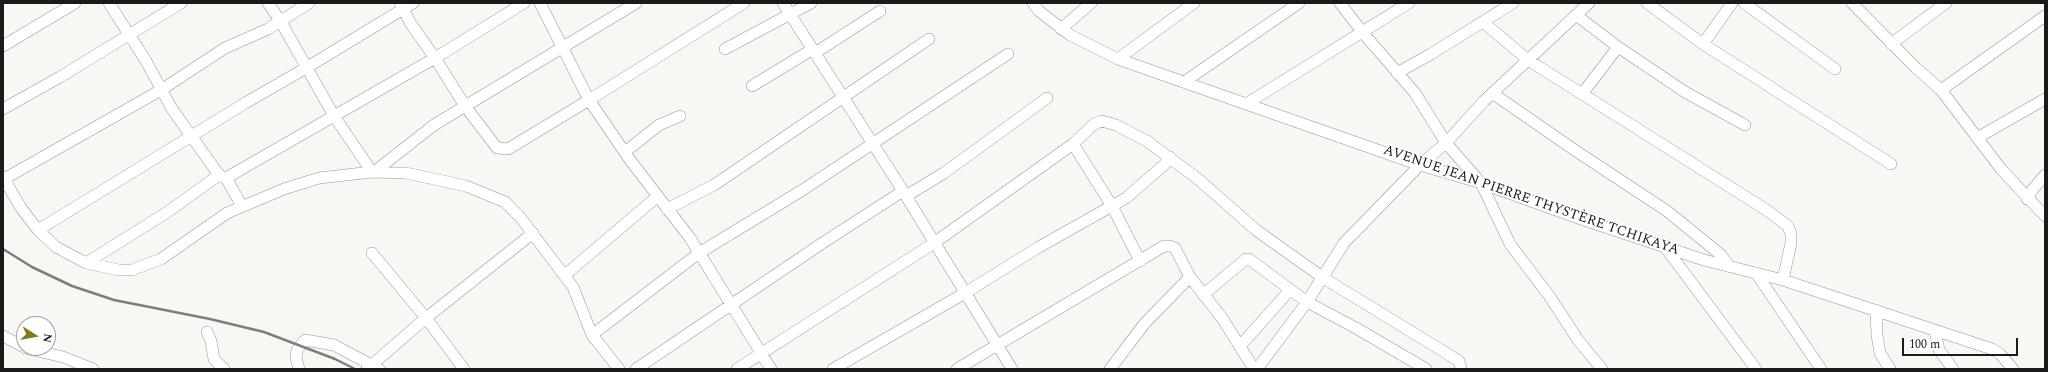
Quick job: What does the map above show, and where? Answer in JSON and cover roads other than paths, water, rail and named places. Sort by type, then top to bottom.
[{"type":"street","points":[[3,46],[75,3]]},
{"type":"street","points":[[109,3],[130,34],[161,90],[190,136],[222,176],[242,206]]},
{"type":"street","points":[[3,109],[60,77],[181,3]]},
{"type":"street","points":[[268,3],[281,22],[334,116],[373,172]]},
{"type":"street","points":[[309,3],[268,29],[225,48],[161,90],[3,178],[21,208],[38,230],[56,247],[86,263],[103,268],[132,270],[161,259],[227,213],[284,189],[319,178],[373,172],[406,173],[466,186],[504,202],[533,232],[565,275],[578,296],[592,335],[619,369]]},
{"type":"street","points":[[86,263],[222,176],[334,116],[435,58],[524,3]]},
{"type":"street","points":[[540,3],[588,100],[699,253],[771,369]]},
{"type":"street","points":[[373,172],[434,125],[636,3]]},
{"type":"street","points":[[38,230],[190,136],[306,68],[406,5],[411,24],[435,58],[464,106],[493,143],[502,150],[508,149],[744,3]]},
{"type":"street","points":[[783,3],[904,193],[1012,369]]},
{"type":"street","points":[[725,49],[811,3]]},
{"type":"street","name":"AVENUE JEAN PIERRE THYSTÈRE TCHIKAYA","points":[[1033,3],[1065,32],[1118,59],[1420,165],[1481,182],[1584,220],[1704,260],[1783,280],[1876,310],[1997,352],[2014,369]]},
{"type":"street","points":[[1065,32],[1091,3]]},
{"type":"street","points":[[1118,59],[1194,3]]},
{"type":"street","points":[[1184,82],[1299,3]]},
{"type":"street","points":[[1340,3],[1363,33],[1416,93],[1446,143],[1481,182],[1510,244],[1550,297],[1578,340],[1602,369]]},
{"type":"street","points":[[1246,104],[1363,33],[1408,3]]},
{"type":"street","points":[[1397,73],[1431,54],[1513,3]]},
{"type":"street","points":[[1257,369],[1306,302],[1344,243],[1420,165],[1446,143],[1492,93],[1589,3]]},
{"type":"street","points":[[1647,3],[1703,44],[1891,164]]},
{"type":"street","points":[[1703,44],[1732,3]]},
{"type":"street","points":[[1744,3],[1835,70]]},
{"type":"street","points":[[1852,3],[1891,44],[1941,90],[1977,138],[2028,199],[2045,216]]},
{"type":"street","points":[[1891,44],[1946,3]]},
{"type":"street","points":[[752,86],[880,11]]},
{"type":"street","points":[[1576,14],[1618,47],[1685,92],[1745,125]]},
{"type":"street","points":[[1941,90],[2045,16]]},
{"type":"street","points":[[1483,22],[1528,60],[1765,209],[1788,226],[1791,234],[1791,242],[1783,280]]},
{"type":"street","points":[[667,209],[714,185],[929,39]]},
{"type":"street","points":[[1582,94],[1618,47]]},
{"type":"street","points":[[592,335],[699,253],[802,191],[1008,54]]},
{"type":"street","points":[[1492,93],[1667,211],[1721,255],[1730,267]]},
{"type":"street","points":[[636,369],[732,306],[821,244],[904,193],[944,173],[1047,98]]},
{"type":"street","points":[[1977,138],[2045,99]]},
{"type":"street","points":[[625,152],[659,125],[680,116]]},
{"type":"street","points":[[737,369],[934,243],[1073,144],[1094,124],[1102,121],[1116,125],[1147,141],[1170,157],[1256,230],[1322,277],[1459,361],[1460,369]]},
{"type":"street","points":[[1073,144],[1112,206],[1140,261]]},
{"type":"street","points":[[833,369],[965,294],[1039,247],[1126,198],[1147,181],[1164,165],[1170,157]]},
{"type":"street","points":[[2028,199],[2033,189],[2045,175]]},
{"type":"street","points":[[565,275],[658,196]]},
{"type":"street","points":[[299,369],[296,358],[297,350],[305,340],[334,344],[372,368],[426,318],[533,232]]},
{"type":"street","points":[[957,369],[1164,246],[1176,248],[1190,277],[1241,346],[1254,369]]},
{"type":"street","points":[[1666,247],[1756,369]]},
{"type":"street","points":[[372,253],[426,318],[464,369]]},
{"type":"street","points":[[1203,294],[1246,259],[1252,260],[1306,302],[1356,328],[1426,369]]},
{"type":"street","points":[[1756,274],[1821,369]]},
{"type":"street","points":[[1110,369],[1145,323],[1190,277]]},
{"type":"street","points":[[1241,346],[1290,290]]},
{"type":"street","points":[[1876,310],[1877,335],[1880,354],[1890,369]]},
{"type":"street","points":[[1935,331],[1938,350],[1953,369]]},
{"type":"street","points":[[207,332],[211,341],[214,359],[224,369]]},
{"type":"street","points":[[3,336],[16,343]]},
{"type":"street","points":[[56,355],[93,369]]},
{"type":"railway","points":[[3,249],[32,267],[72,286],[114,300],[210,319],[264,332],[335,359],[355,369]]}]
